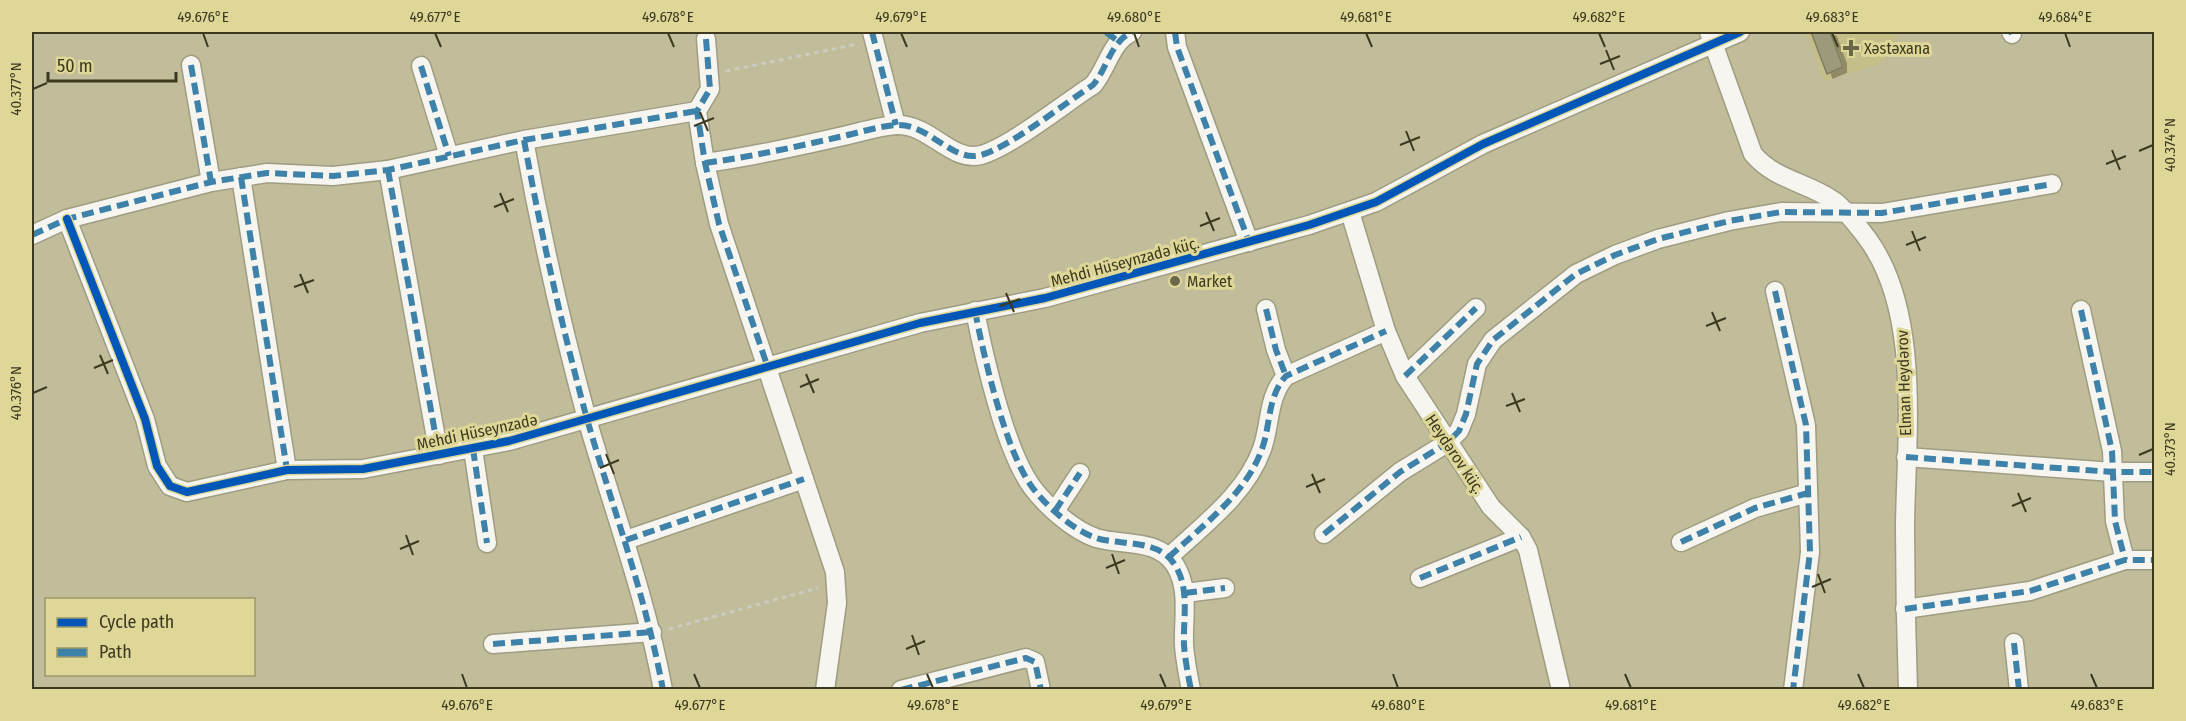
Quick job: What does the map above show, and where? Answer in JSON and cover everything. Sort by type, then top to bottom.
[{"type":"street","points":[[1175,32],[1177,47],[1249,242]]},
{"type":"street","name":"Mehdi Hüseynzadə küç.","points":[[768,368],[920,323],[1045,298],[1350,212],[1399,191],[1483,144],[1711,38],[1740,32]]},
{"type":"street","points":[[705,164],[896,125],[925,131],[954,151],[968,156],[980,155],[998,147],[1093,85],[1103,74],[1119,35]]},
{"type":"street","points":[[873,36],[896,125]]},
{"type":"street","name":"Elman Heydərov","points":[[1711,38],[1752,154],[1764,167],[1833,201],[1848,214],[1869,240],[1896,295],[1906,369],[1905,609],[1908,690]]},
{"type":"street","points":[[706,39],[710,89],[697,111],[705,164],[719,224],[831,556],[837,586],[825,690]]},
{"type":"street","points":[[191,65],[211,182]]},
{"type":"street","points":[[422,66],[449,156]]},
{"type":"street","points":[[32,235],[67,219],[211,182],[267,173],[333,176],[388,170],[524,140],[697,111]]},
{"type":"street","points":[[524,140],[549,268],[588,420],[652,632],[663,690]]},
{"type":"street","points":[[388,170],[439,455]]},
{"type":"street","points":[[241,177],[287,470]]},
{"type":"street","points":[[1324,534],[1400,472],[1447,443],[1459,431],[1466,414],[1476,364],[1493,340],[1576,274],[1615,255],[1658,239],[1729,221],[1781,212],[1882,213],[2052,184]]},
{"type":"street","name":"Heydərov küç.","points":[[1350,212],[1386,331],[1405,376],[1491,507],[1521,537],[1533,566],[1561,690]]},
{"type":"street","name":"Mehdi Hüseynzadə","points":[[67,219],[145,420],[157,466],[170,486],[187,492],[287,470],[363,469],[473,449],[588,420],[768,368]]},
{"type":"street","points":[[1775,291],[1806,425],[1810,552],[1793,690]]},
{"type":"street","points":[[1405,376],[1476,308]]},
{"type":"street","points":[[1266,309],[1276,350],[1286,376]]},
{"type":"street","points":[[2081,310],[2112,451],[2115,521],[2125,560]]},
{"type":"street","points":[[975,311],[986,361],[1022,469],[1033,488],[1081,531],[1096,538],[1154,547],[1169,557],[1181,578],[1185,593],[1184,645],[1191,690]]},
{"type":"street","points":[[1169,557],[1239,490],[1262,451],[1275,388],[1286,376],[1386,331]]},
{"type":"street","points":[[473,449],[487,543]]},
{"type":"street","points":[[1906,457],[2113,472],[2154,472]]},
{"type":"street","points":[[1055,510],[1080,473]]},
{"type":"street","points":[[626,540],[804,479]]},
{"type":"street","points":[[1681,542],[1755,508],[1808,493]]},
{"type":"street","points":[[1420,578],[1521,537]]},
{"type":"street","points":[[1905,609],[2030,591],[2125,560],[2154,560]]},
{"type":"street","points":[[1185,593],[1225,588]]},
{"type":"street","points":[[493,644],[652,632]]},
{"type":"street","points":[[2014,643],[2019,690]]},
{"type":"street","points":[[901,690],[1026,658],[1035,662],[1041,690]]},
{"type":"path","points":[[710,75],[873,36]]},
{"type":"path","points":[[652,632],[676,628],[807,589],[837,586]]},
{"type":"shaded area","name":"Xəstəxana","points":[[1806,32],[1899,32],[1880,64],[1824,81]]},
{"type":"building","points":[[1811,32],[1830,32],[1843,67],[1827,74]]},
{"type":"marked path","points":[[872,32],[896,125]]},
{"type":"marked path","points":[[1106,32],[1119,42]]},
{"type":"marked path","points":[[705,163],[772,152],[897,125],[920,130],[960,154],[981,155],[1022,134],[1093,85],[1119,42],[1132,32]]},
{"type":"marked path","points":[[1175,32],[1177,47],[1249,242]]},
{"type":"marked path","points":[[706,39],[710,89],[697,111],[705,163],[719,224],[768,368],[764,369]]},
{"type":"marked path","points":[[191,65],[211,182]]},
{"type":"marked path","points":[[421,66],[449,156]]},
{"type":"marked path","points":[[32,235],[67,219],[211,182],[267,173],[333,176],[388,170],[524,140],[697,111]]},
{"type":"marked path","points":[[524,140],[569,350],[587,419],[648,621],[663,690]]},
{"type":"marked path","points":[[388,170],[439,455]]},
{"type":"marked path","points":[[241,177],[287,470]]},
{"type":"marked path","points":[[1324,534],[1400,472],[1447,443],[1459,431],[1466,414],[1477,364],[1493,340],[1576,274],[1615,255],[1658,239],[1729,221],[1781,212],[1882,213],[2052,184]]},
{"type":"marked path","points":[[1775,291],[1806,425],[1810,552],[1793,690]]},
{"type":"marked path","points":[[1405,376],[1476,308]]},
{"type":"marked path","points":[[1266,309],[1276,350],[1286,376]]},
{"type":"marked path","points":[[2081,310],[2112,451],[2115,521],[2125,560]]},
{"type":"marked path","points":[[975,311],[1004,427],[1022,471],[1032,487],[1061,517],[1087,534],[1096,538],[1149,547],[1168,556],[1175,565],[1183,584],[1184,645],[1191,690]]},
{"type":"marked path","points":[[1169,557],[1209,521],[1235,495],[1246,480],[1262,449],[1272,402],[1286,376],[1386,331]]},
{"type":"marked path","points":[[473,449],[487,543]]},
{"type":"marked path","points":[[1906,457],[2113,472],[2154,472]]},
{"type":"marked path","points":[[1055,511],[1080,473]]},
{"type":"marked path","points":[[626,540],[804,479]]},
{"type":"marked path","points":[[1681,542],[1755,508],[1808,493]]},
{"type":"marked path","points":[[1420,578],[1521,537]]},
{"type":"marked path","points":[[1905,609],[2030,591],[2125,560],[2154,560]]},
{"type":"marked path","points":[[1185,593],[1225,588]]},
{"type":"marked path","points":[[493,644],[652,632]]},
{"type":"marked path","points":[[2014,643],[2019,690]]},
{"type":"marked path","points":[[901,690],[1026,658],[1035,662],[1041,690]]},
{"type":"cycle path","points":[[67,219],[145,419],[157,466],[170,486],[187,492],[287,470],[363,469],[509,441],[920,323],[1045,298],[1309,225],[1376,202],[1483,144],[1740,32]]},
{"type":"place","name":"Xəstəxana","points":[[1851,48]]},
{"type":"place","name":"Market","points":[[1175,281]]}]
